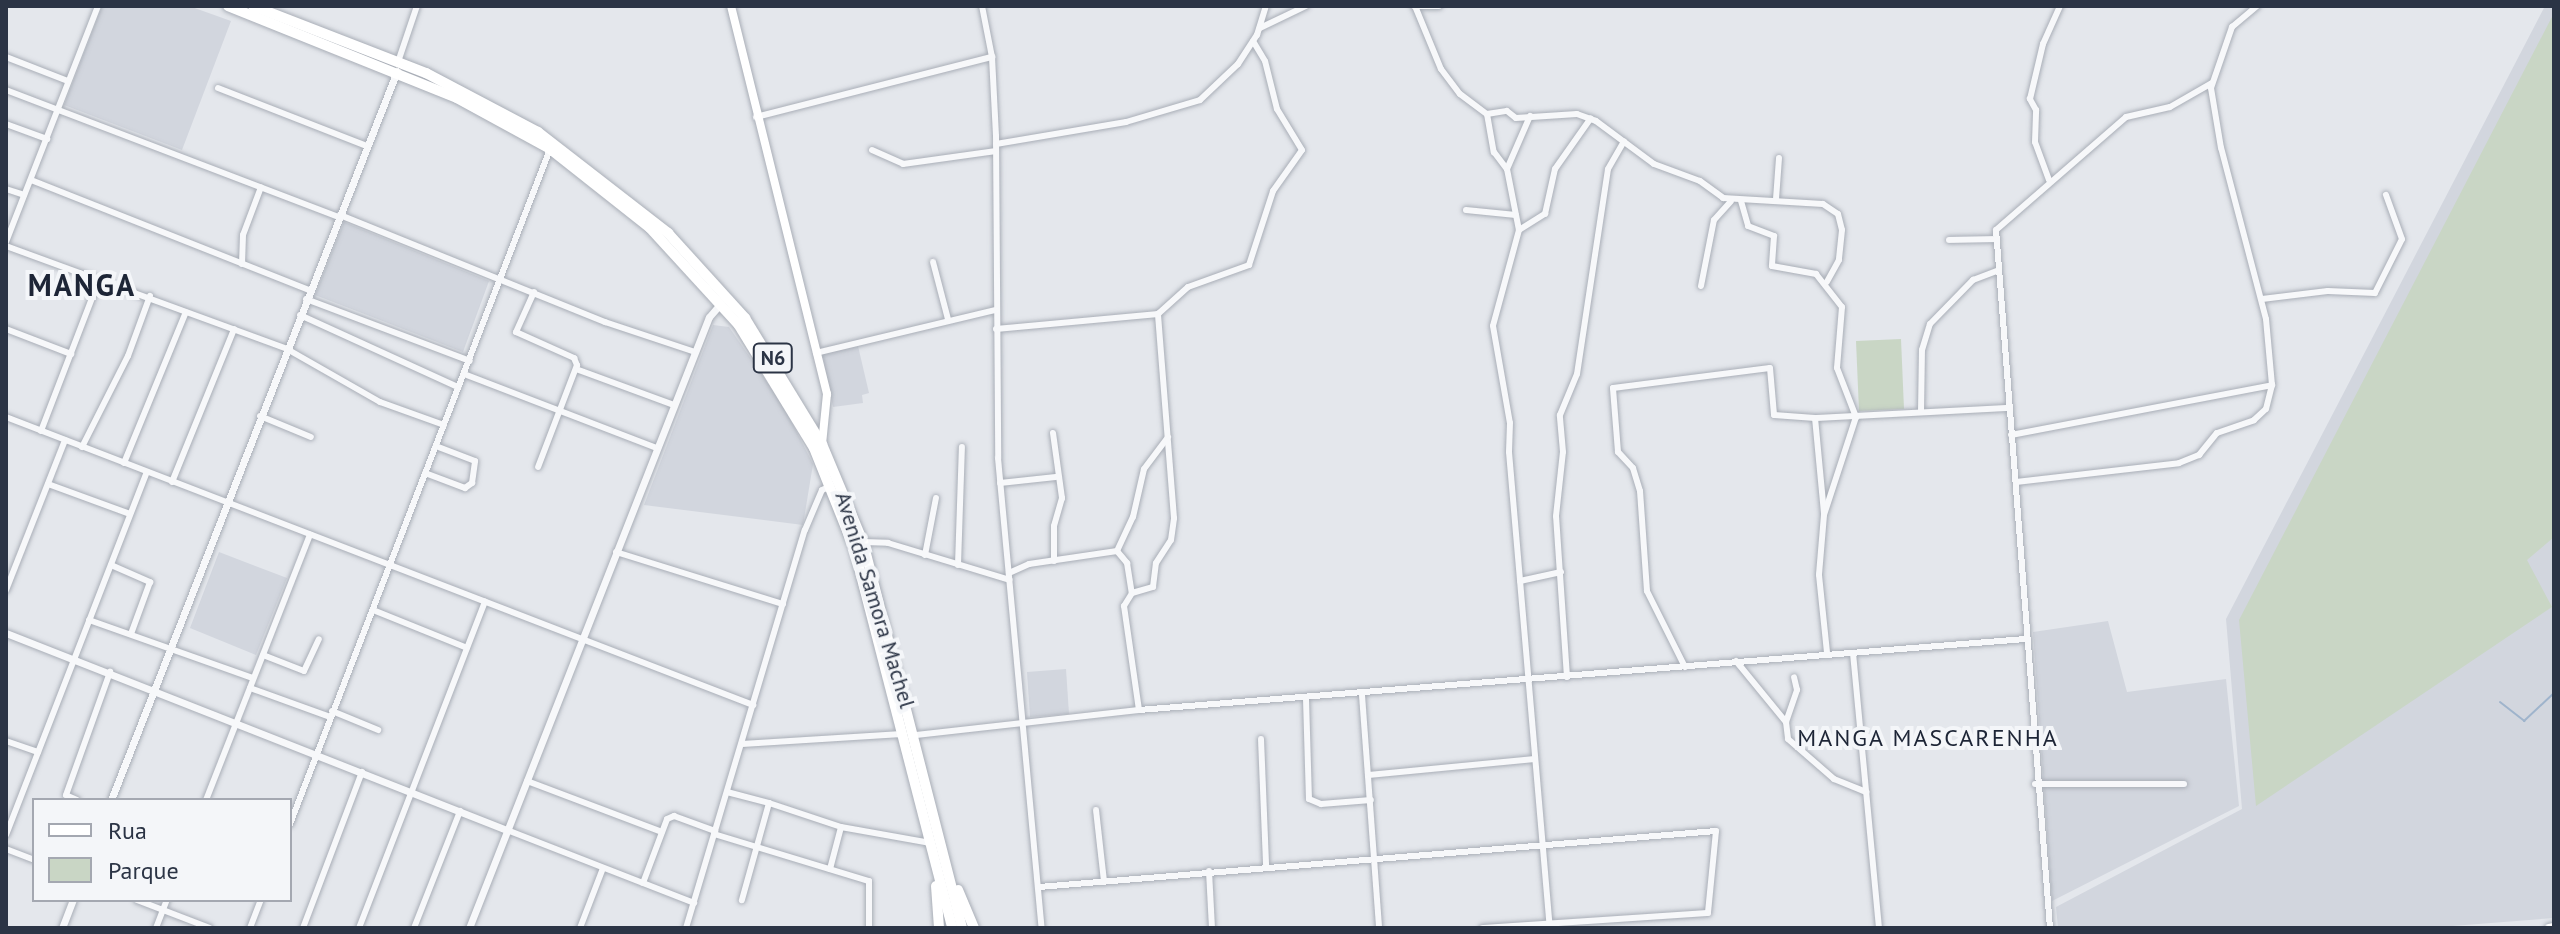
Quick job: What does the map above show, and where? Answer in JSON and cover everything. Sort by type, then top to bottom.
[{"type":"highway","name":"N6","points":[[253,6],[274,18]]},
{"type":"highway","name":"N6","points":[[229,7],[274,18],[398,66],[550,149]]},
{"type":"highway","name":"Avenida Samora Machel","points":[[274,18],[287,19],[398,66],[538,132],[668,233],[762,342],[822,444],[863,542],[916,735],[962,928]]},
{"type":"highway","name":"Avenida Samora Machel","points":[[550,149],[627,207],[721,303],[796,414],[831,486],[854,548],[952,928]]},
{"type":"highway","points":[[934,859],[939,928]]},
{"type":"highway","points":[[948,870],[974,928]]},
{"type":"main road","points":[[731,6],[829,410],[822,444]]},
{"type":"street","points":[[98,6],[6,244],[287,349],[380,402],[444,425]]},
{"type":"street","points":[[112,798],[398,66],[417,6]]},
{"type":"street","points":[[982,6],[992,57],[996,148],[995,310],[1000,483],[1025,721],[1042,928]]},
{"type":"street","points":[[872,150],[903,164],[1183,109],[1217,87],[1253,41],[1266,6]]},
{"type":"street","points":[[1260,28],[1306,6]]},
{"type":"street","points":[[1439,6],[1414,6],[1441,69],[1460,94],[1487,114],[1530,116],[1567,112],[1591,118],[1654,164],[1700,181],[1731,201],[1776,199],[1821,203],[1838,214],[1840,254],[1827,282]]},
{"type":"street","points":[[2049,180],[2035,142],[2036,110],[2030,99],[2043,44],[2060,6]]},
{"type":"street","points":[[2016,482],[2194,458],[2217,433],[2261,415],[2272,385],[2262,299],[2221,148],[2212,83],[2232,27],[2257,6]]},
{"type":"street","points":[[996,329],[1158,314],[1188,287],[1249,265],[1273,191],[1301,153],[1277,109],[1265,61],[1253,41]]},
{"type":"street","points":[[6,57],[68,81]]},
{"type":"street","points":[[756,117],[992,57]]},
{"type":"street","points":[[2050,928],[2035,784],[2016,482],[1995,239],[2003,219],[2126,117],[2170,107],[2212,83]]},
{"type":"street","points":[[218,88],[367,146]]},
{"type":"street","points":[[6,90],[58,107],[695,352]]},
{"type":"street","points":[[1487,114],[1494,152],[1507,169],[1519,230],[1493,326],[1510,423],[1534,759],[1550,927]]},
{"type":"street","points":[[1507,169],[1530,116]]},
{"type":"street","points":[[1519,230],[1545,214],[1555,169],[1591,118]]},
{"type":"street","points":[[6,124],[47,139]]},
{"type":"street","points":[[1567,677],[1556,516],[1563,452],[1560,415],[1577,374],[1608,169],[1624,141]]},
{"type":"street","points":[[292,819],[550,149]]},
{"type":"street","points":[[1776,199],[1779,158]]},
{"type":"street","points":[[31,180],[242,264],[470,361]]},
{"type":"street","points":[[242,264],[243,235],[261,187]]},
{"type":"street","points":[[6,189],[24,195]]},
{"type":"street","points":[[2262,299],[2328,291],[2375,293],[2402,239],[2386,195]]},
{"type":"street","points":[[1701,286],[1714,220],[1731,201]]},
{"type":"street","points":[[1741,201],[1748,226],[1774,236],[1772,266],[1807,270],[1827,282],[1842,307],[1837,368],[1856,417],[1824,515]]},
{"type":"street","points":[[1466,210],[1516,215]]},
{"type":"street","points":[[1949,240],[1995,239]]},
{"type":"street","points":[[933,262],[948,319]]},
{"type":"street","points":[[1921,412],[1922,350],[1930,324],[1973,280],[1997,271]]},
{"type":"street","points":[[41,431],[99,280]]},
{"type":"street","points":[[534,292],[516,332],[574,358],[576,369],[538,467]]},
{"type":"street","points":[[82,447],[128,356],[150,296]]},
{"type":"street","points":[[469,928],[709,317],[721,303]]},
{"type":"street","points":[[816,353],[995,310]]},
{"type":"street","points":[[124,463],[186,312]]},
{"type":"street","points":[[1132,593],[1153,587],[1156,563],[1171,540],[1168,437],[1158,314]]},
{"type":"street","points":[[300,315],[458,387]]},
{"type":"street","points":[[6,329],[71,354]]},
{"type":"street","points":[[172,482],[234,329]]},
{"type":"street","points":[[1685,667],[1647,591],[1640,491],[1633,468],[1618,452],[1613,388],[1770,368],[1774,415],[1856,417],[2008,408]]},
{"type":"street","points":[[576,369],[674,405]]},
{"type":"street","points":[[464,374],[657,448]]},
{"type":"street","points":[[2011,435],[2272,385]]},
{"type":"street","points":[[260,416],[311,437]]},
{"type":"street","points":[[6,417],[753,705]]},
{"type":"street","points":[[1815,418],[1824,515],[1819,575],[1827,653]]},
{"type":"street","points":[[1053,433],[1056,477],[1062,498],[1054,526],[1054,561]]},
{"type":"street","points":[[1117,551],[1133,517],[1144,469],[1168,437]]},
{"type":"street","points":[[6,590],[65,440]]},
{"type":"street","points":[[425,473],[465,488],[472,483],[475,461],[436,446]]},
{"type":"street","points":[[958,565],[962,447]]},
{"type":"street","points":[[6,835],[147,472]]},
{"type":"street","points":[[1000,483],[1056,477]]},
{"type":"street","points":[[48,484],[130,514]]},
{"type":"street","points":[[686,928],[805,530],[822,490],[831,486]]},
{"type":"street","points":[[925,555],[936,498]]},
{"type":"street","points":[[207,798],[310,535]]},
{"type":"street","points":[[863,542],[888,543],[958,565],[1010,577],[1054,561],[1117,551]]},
{"type":"street","points":[[1117,551],[1127,563],[1132,593],[1124,610],[1139,710]]},
{"type":"street","points":[[616,552],[783,604]]},
{"type":"street","points":[[111,565],[150,582],[131,634]]},
{"type":"street","points":[[1520,581],[1561,572]]},
{"type":"street","points":[[359,928],[485,602]]},
{"type":"street","points":[[373,610],[467,648]]},
{"type":"street","points":[[89,620],[253,678]]},
{"type":"street","points":[[6,633],[694,903]]},
{"type":"street","points":[[263,655],[304,671],[319,639]]},
{"type":"street","points":[[916,735],[1139,710],[1528,682],[1827,653],[2026,639]]},
{"type":"street","points":[[1853,653],[1879,928]]},
{"type":"street","points":[[1736,661],[1786,722]]},
{"type":"street","points":[[73,798],[66,795],[110,672]]},
{"type":"street","points":[[1794,677],[1797,690],[1786,722],[1788,739],[1834,779],[1866,792]]},
{"type":"street","points":[[250,688],[378,730]]},
{"type":"street","points":[[1362,695],[1379,928]]},
{"type":"street","points":[[1306,699],[1309,799],[1321,804],[1371,800]]},
{"type":"street","points":[[742,744],[904,734]]},
{"type":"street","points":[[1261,739],[1266,865]]},
{"type":"street","points":[[6,741],[38,752]]},
{"type":"street","points":[[1369,775],[1534,759]]},
{"type":"street","points":[[303,928],[362,772]]},
{"type":"street","points":[[527,781],[662,832]]},
{"type":"street","points":[[2035,784],[2184,784]]},
{"type":"street","points":[[727,792],[841,827],[931,843]]},
{"type":"street","points":[[742,900],[760,846],[769,803]]},
{"type":"street","points":[[1096,810],[1104,881]]},
{"type":"street","points":[[414,928],[460,811]]},
{"type":"street","points":[[643,883],[667,819],[674,816],[869,881],[869,928]]},
{"type":"street","points":[[830,869],[841,827]]},
{"type":"street","points":[[1039,887],[1691,829],[1713,829],[1718,836],[1708,913],[1550,927],[1482,928]]},
{"type":"street","points":[[6,849],[32,859]]},
{"type":"street","points":[[580,928],[603,868]]},
{"type":"street","points":[[1209,871],[1212,928]]},
{"type":"street","points":[[62,928],[72,902]]},
{"type":"street","points":[[142,902],[210,928]]},
{"type":"street","points":[[156,928],[166,902]]},
{"type":"street","points":[[250,928],[260,902]]},
{"type":"shaded area","points":[[102,6],[189,6],[231,21],[182,150],[64,105]]},
{"type":"shaded area","points":[[2545,6],[2554,6],[2554,918],[2427,928],[2058,928],[2056,907],[2242,809],[2226,619]]},
{"type":"shaded area","points":[[344,222],[489,281],[463,352],[315,295]]},
{"type":"shaded area","points":[[713,325],[729,327],[783,405],[813,464],[803,525],[644,505]]},
{"type":"shaded area","points":[[858,346],[869,393],[862,395],[863,403],[833,407],[822,353]]},
{"type":"shaded area","points":[[219,552],[287,578],[256,655],[190,628]]},
{"type":"shaded area","points":[[2108,621],[2127,692],[2226,679],[2239,806],[2052,901],[2033,632]]},
{"type":"shaded area","points":[[1066,669],[1069,714],[1030,717],[1027,672]]},
{"type":"green space","points":[[2554,13],[2554,537],[2527,560],[2552,607],[2256,806],[2239,620]]},
{"type":"green space","points":[[1901,339],[1904,409],[1859,411],[1856,341]]},
{"type":"waterway","points":[[2500,702],[2524,721],[2554,693]]},
{"type":"district","name":"MANGA","points":[[82,285]]},
{"type":"district","name":"MANGA MASCARENHA","points":[[1928,738]]}]
